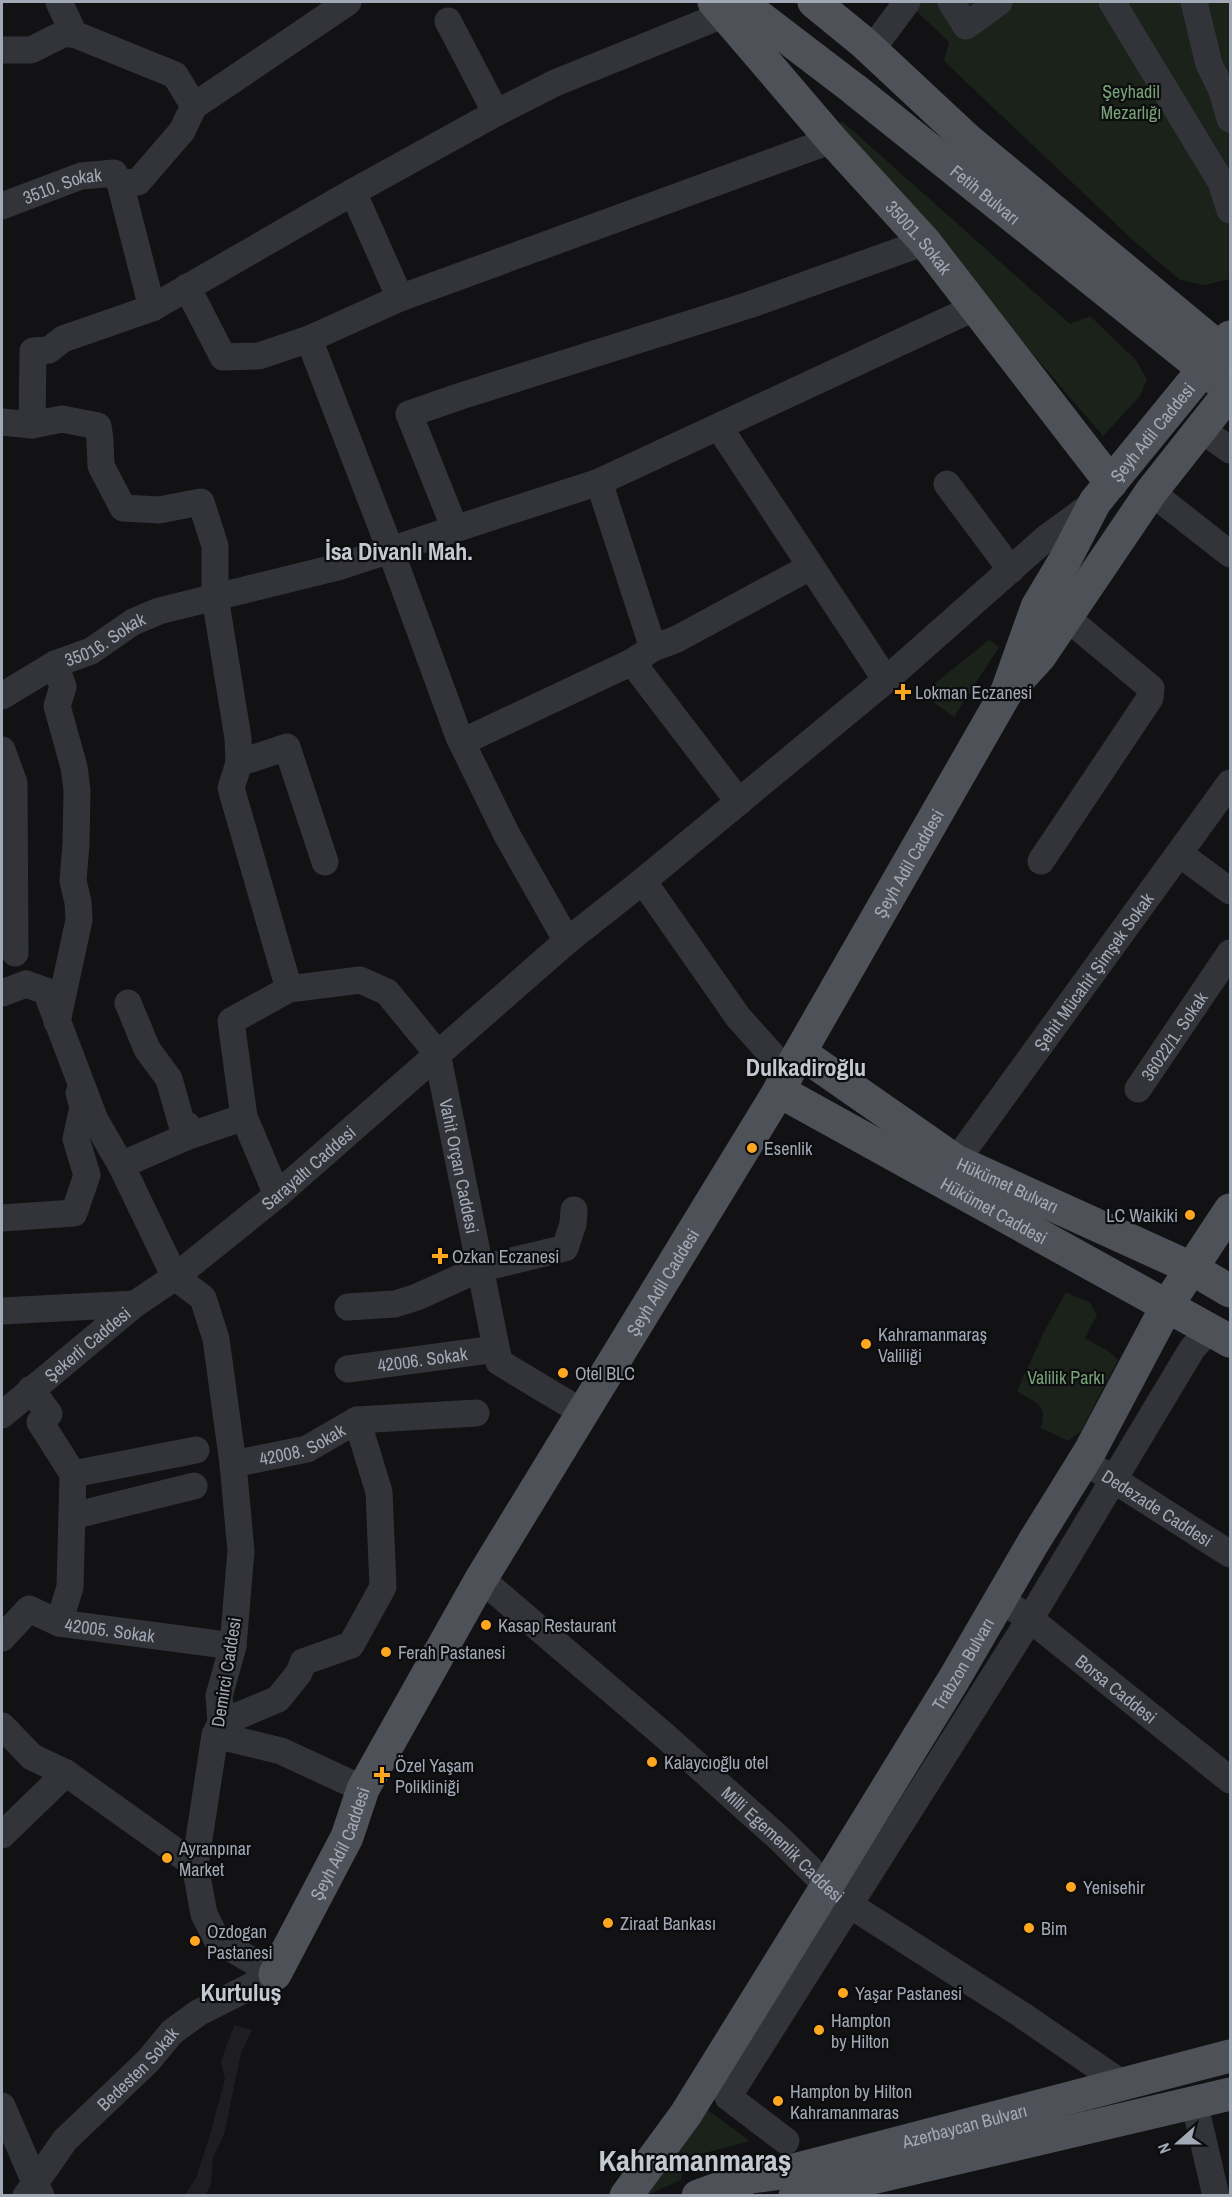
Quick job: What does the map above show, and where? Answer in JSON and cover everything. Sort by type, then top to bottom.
[{"type":"main road","points":[[740,7],[776,24],[790,22],[800,12],[801,2]]},
{"type":"main road","name":"Fetih Bulvarı","points":[[814,2],[872,49],[968,140],[1221,353],[1230,391]]},
{"type":"main road","name":"35001. Sokak","points":[[740,7],[832,140],[925,242],[976,307],[1103,493]]},
{"type":"main road","name":"Fetih Bulvarı","points":[[740,7],[1221,353]]},
{"type":"main road","name":"Şeyh Adil Caddesi","points":[[275,1974],[347,1837],[363,1789],[481,1579],[790,1072],[1007,691],[1037,607],[1103,493],[1221,353]]},
{"type":"main road","name":"Şeyh Adil Caddesi","points":[[1007,691],[1040,656],[1151,492],[1230,391]]},
{"type":"main road","name":"Hükümet Bulvarı","points":[[790,1072],[956,1161],[1191,1268],[1230,1291]]},
{"type":"main road","name":"Hükümet Caddesi","points":[[790,1072],[1102,1270],[1221,1334]]},
{"type":"main road","name":"Trabzon Bulvarı","points":[[626,2196],[847,1901],[954,1679],[1083,1461],[1168,1304],[1230,1210]]},
{"type":"main road","name":"Trabzon Bulvarı","points":[[1221,1334],[1230,1300]]},
{"type":"main road","name":"Azerbaycan Bulvarı","points":[[698,2196],[751,2177],[782,2173],[1230,2056]]},
{"type":"main road","name":"Azerbaycan Bulvarı","points":[[795,2196],[1230,2094]]},
{"type":"street","points":[[58,2],[74,34]]},
{"type":"street","points":[[152,308],[120,183],[138,182],[182,132],[194,106],[348,2]]},
{"type":"street","points":[[872,49],[907,2]]},
{"type":"street","points":[[951,2],[966,26],[999,2]]},
{"type":"street","points":[[1112,2],[1221,182],[1230,210]]},
{"type":"street","points":[[1194,2],[1209,64],[1226,90],[1230,119]]},
{"type":"street","points":[[32,425],[33,351],[49,350],[63,339],[152,308],[496,113],[555,83],[740,7]]},
{"type":"street","points":[[448,21],[496,113]]},
{"type":"street","points":[[2,50],[31,50],[63,34],[74,34],[175,75],[194,106]]},
{"type":"street","points":[[187,287],[223,357],[259,356],[309,339],[400,298],[832,140]]},
{"type":"street","name":"3510. Sokak","points":[[2,206],[81,176],[114,173],[120,183]]},
{"type":"street","points":[[353,192],[400,298]]},
{"type":"street","points":[[455,529],[409,414],[749,305],[925,242]]},
{"type":"street","name":"35016. Sokak","points":[[2,696],[55,664],[91,651],[133,622],[159,611],[338,567],[599,482],[976,307]]},
{"type":"street","points":[[309,339],[462,742],[507,836],[567,941]]},
{"type":"street","points":[[2,422],[32,425],[62,419],[98,426],[100,466],[123,508],[159,510],[201,502],[215,546],[215,597],[238,738],[239,763],[231,788],[289,989]]},
{"type":"street","points":[[719,427],[886,680]]},
{"type":"street","points":[[1201,429],[1230,450]]},
{"type":"street","points":[[599,482],[642,655],[739,802]]},
{"type":"street","points":[[947,484],[1011,570]]},
{"type":"street","points":[[1151,492],[1230,554]]},
{"type":"street","name":"Sarayaltı Caddesi","points":[[175,1277],[277,1195],[567,941],[886,680],[1045,539],[1103,493]]},
{"type":"street","points":[[462,742],[677,639],[810,567]]},
{"type":"street","points":[[1041,861],[1150,698],[1151,688],[1066,617]]},
{"type":"street","points":[[55,664],[63,687],[57,706],[74,767],[77,790],[73,881],[79,920],[56,1020],[95,1120],[121,1165],[175,1277]]},
{"type":"street","points":[[239,763],[287,747],[325,862]]},
{"type":"street","points":[[2,750],[14,783],[8,950],[14,988],[46,991],[83,1107],[76,1138],[87,1175],[74,1213],[2,1218]]},
{"type":"street","name":"Şehit Mücahit Şimşek Sokak","points":[[956,1161],[1230,783]]},
{"type":"street","points":[[1180,854],[1230,891]]},
{"type":"street","points":[[643,881],[738,1017],[790,1072]]},
{"type":"street","name":"36022/1. Sokak","points":[[1138,1089],[1230,953]]},
{"type":"street","points":[[277,1195],[244,1117],[231,1021],[289,989],[360,980],[387,992],[437,1053]]},
{"type":"street","points":[[128,1003],[147,1049],[168,1079],[182,1125],[186,1125],[189,1133],[186,1137]]},
{"type":"street","name":"Vahit Orçan Caddesi","points":[[437,1053],[500,1362],[582,1412]]},
{"type":"street","points":[[121,1165],[186,1137],[244,1117]]},
{"type":"street","points":[[348,1307],[395,1304],[417,1297],[480,1269],[565,1248],[573,1224],[574,1210]]},
{"type":"street","name":"Şekerli Caddesi","points":[[2,1415],[135,1304],[175,1277]]},
{"type":"street","name":"Demirci Caddesi","points":[[175,1277],[202,1298],[216,1339],[233,1464],[241,1551],[233,1646],[219,1696],[218,1729],[195,1865],[204,1914],[217,1940],[275,1974]]},
{"type":"street","points":[[2,1311],[135,1304]]},
{"type":"street","name":"Trabzon Bulvarı","points":[[786,2141],[728,2097],[847,1901],[1030,1619],[1192,1349],[1221,1334]]},
{"type":"street","name":"42006. Sokak","points":[[348,1369],[496,1349]]},
{"type":"street","points":[[31,1389],[49,1414],[40,1422],[73,1474],[70,1587],[59,1623]]},
{"type":"street","name":"42008. Sokak","points":[[233,1464],[307,1449],[357,1419],[476,1413]]},
{"type":"street","points":[[218,1729],[279,1699],[299,1673],[303,1662],[351,1645],[383,1587],[379,1492],[357,1419]]},
{"type":"street","points":[[73,1474],[196,1450]]},
{"type":"street","name":"Dedezade Caddesi","points":[[1083,1461],[1114,1478],[1230,1554]]},
{"type":"street","points":[[72,1516],[194,1486]]},
{"type":"street","name":"Milli Egemenlik Caddesi","points":[[481,1579],[665,1736],[847,1901],[1022,2015],[1124,2085]]},
{"type":"street","name":"Borsa Caddesi","points":[[1000,1600],[1030,1619],[1230,1780]]},
{"type":"street","name":"42005. Sokak","points":[[2,1638],[29,1609],[59,1623],[233,1646]]},
{"type":"street","points":[[2,1726],[32,1757],[66,1773],[195,1865]]},
{"type":"street","points":[[218,1729],[280,1751],[363,1789]]},
{"type":"street","points":[[2,1835],[66,1773]]},
{"type":"street","name":"Bedesten Sokak","points":[[34,2192],[65,2140],[148,2061],[172,2032],[198,2013],[275,1974]]},
{"type":"street","points":[[1068,2100],[1080,2089],[1084,2081],[1084,2070],[1079,2056]]},
{"type":"street","points":[[1194,2101],[1216,2196]]},
{"type":"street","points":[[2,2106],[34,2192]]},
{"type":"shaded area","points":[[234,2025],[252,2030],[241,2053],[224,2135],[213,2158],[211,2185],[205,2195],[185,2195],[196,2178],[209,2138],[225,2079],[221,2061]]},
{"type":"green space","name":"Şeyhadil Mezarlığı","points":[[907,2],[1230,2],[1230,279],[1204,285],[1180,280],[1136,243],[944,61],[949,42]]},
{"type":"green space","points":[[842,121],[1070,324],[1090,316],[1136,360],[1147,380],[1140,396],[1103,436],[838,126]]},
{"type":"green space","points":[[989,640],[999,647],[954,717],[922,694]]},
{"type":"green space","name":"Valilik Parkı","points":[[1066,1292],[1090,1303],[1097,1315],[1085,1338],[1111,1353],[1118,1360],[1081,1431],[1068,1441],[1041,1428],[1043,1414],[1039,1405],[1017,1391],[1045,1330]]},
{"type":"green space","points":[[706,2109],[750,2141],[686,2158],[681,2180],[645,2196]]},
{"type":"place","name":"Lokman Eczanesi","points":[[903,692]]},
{"type":"place","name":"Esenlik","points":[[752,1148]]},
{"type":"place","name":"LC Waikiki","points":[[1190,1215]]},
{"type":"place","name":"Ozkan Eczanesi","points":[[440,1256]]},
{"type":"place","name":"Kahramanmaraş Valiliği","points":[[866,1344]]},
{"type":"place","name":"Otel BLC","points":[[563,1373]]},
{"type":"place","name":"Kasap Restaurant","points":[[486,1625]]},
{"type":"place","name":"Ferah Pastanesi","points":[[386,1652]]},
{"type":"place","name":"Kalaycıoğlu otel","points":[[652,1762]]},
{"type":"place","name":"Özel Yaşam Polikliniği","points":[[382,1775]]},
{"type":"place","name":"Ayranpınar Market","points":[[167,1858]]},
{"type":"place","name":"Yenisehir","points":[[1071,1887]]},
{"type":"place","name":"Ziraat Bankası","points":[[608,1923]]},
{"type":"place","name":"Bim","points":[[1029,1928]]},
{"type":"place","name":"Ozdogan Pastanesi","points":[[195,1941]]},
{"type":"place","name":"Yaşar Pastanesi","points":[[843,1993]]},
{"type":"place","name":"Hampton by Hilton","points":[[819,2030]]},
{"type":"place","name":"Hampton by Hilton Kahramanmaras","points":[[778,2101]]},
{"type":"district","name":"İsa Divanlı Mah.","points":[[399,551]]},
{"type":"district","name":"Dulkadiroğlu","points":[[806,1067]]},
{"type":"district","name":"Kurtuluş","points":[[241,1992]]},
{"type":"district","name":"Kahramanmaraş","points":[[695,2160]]}]
